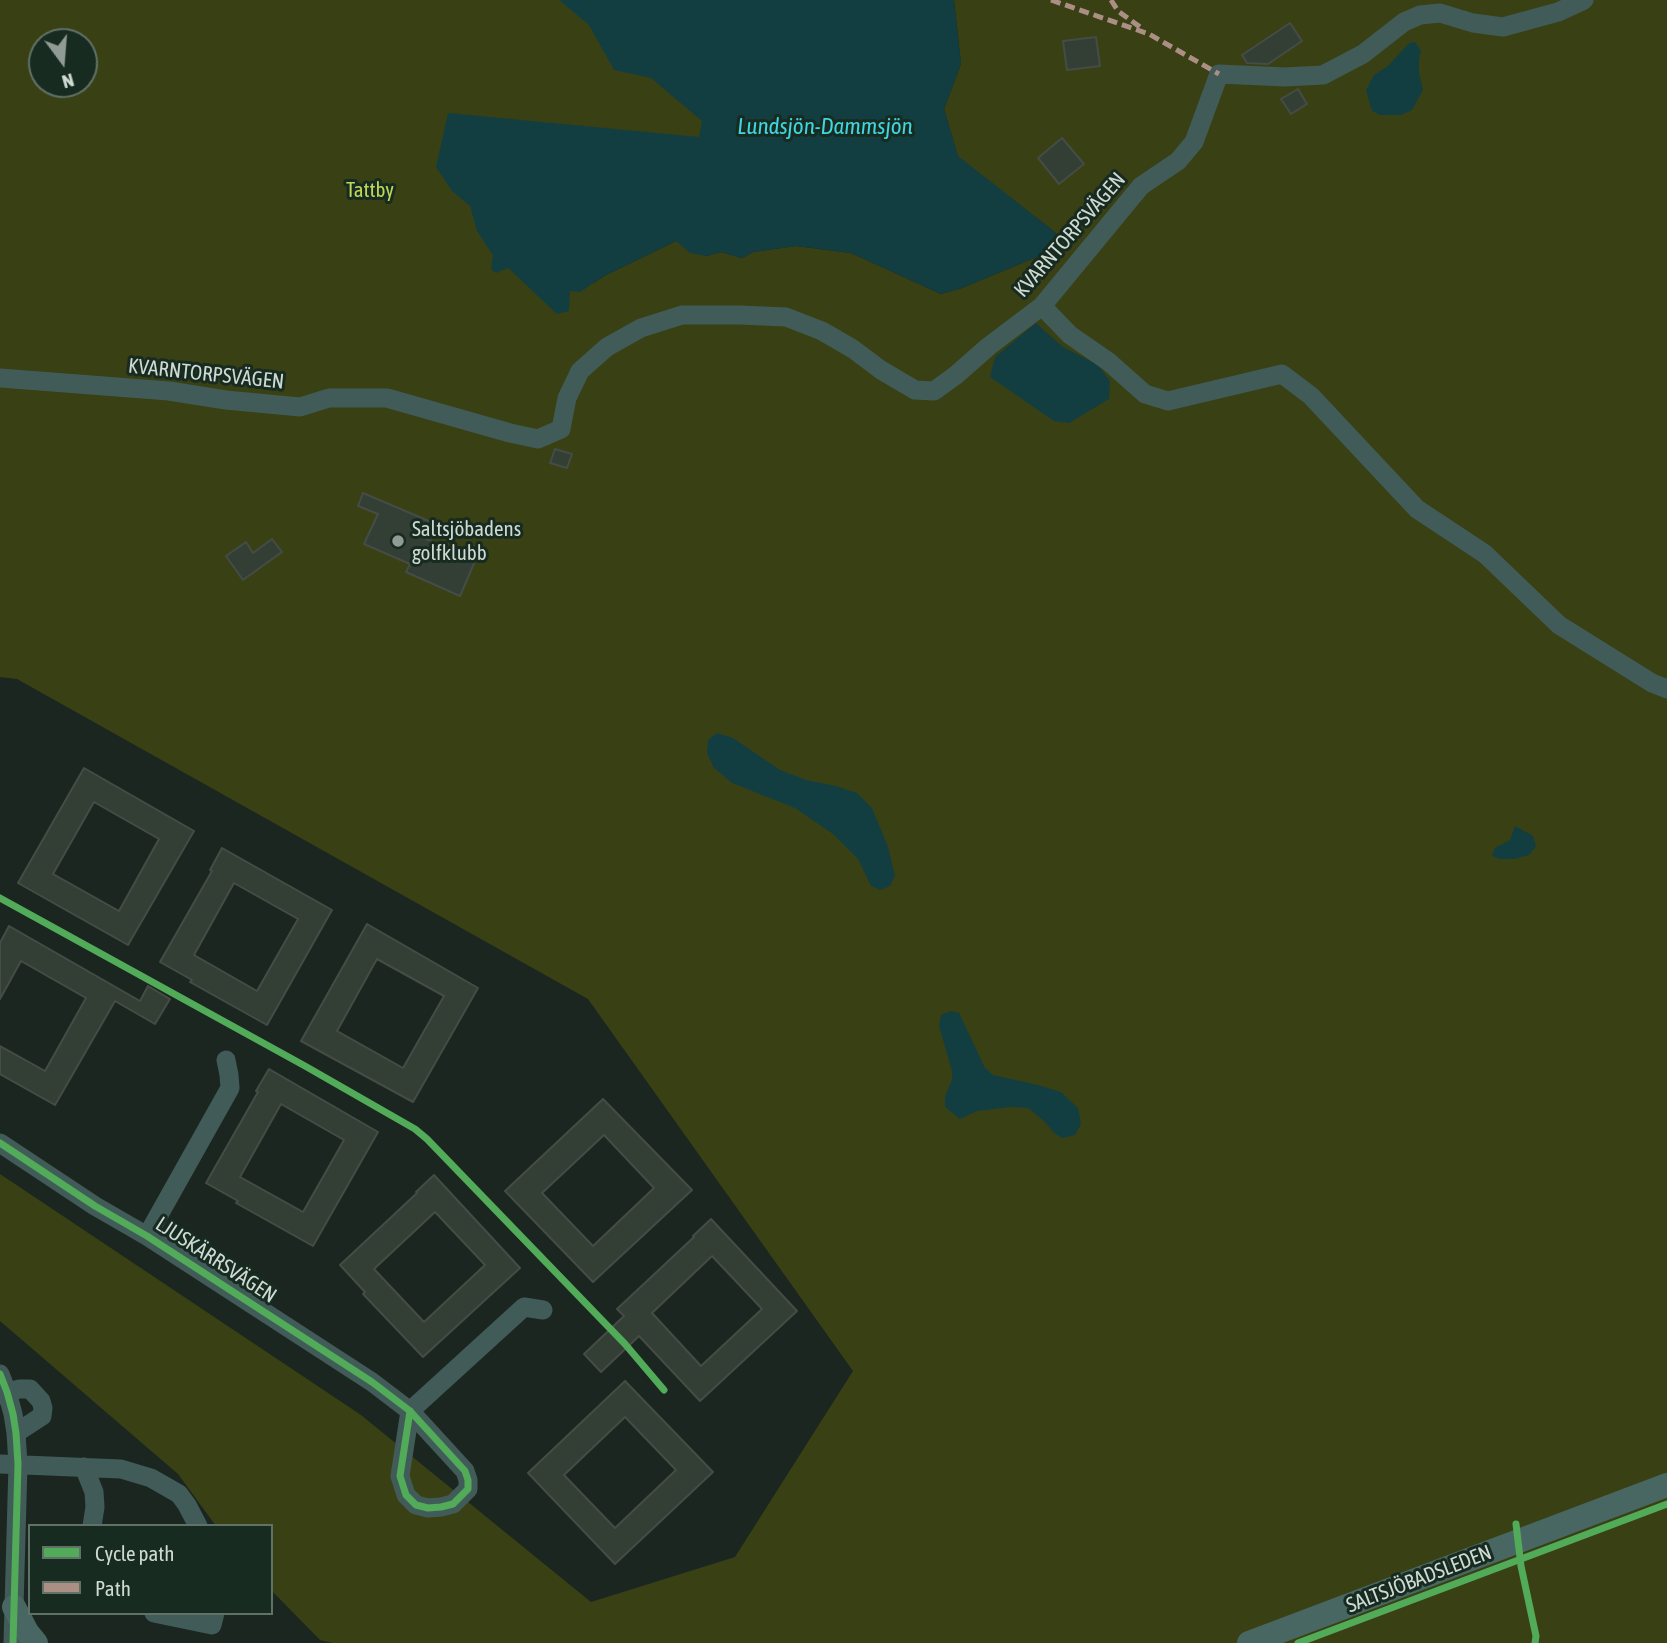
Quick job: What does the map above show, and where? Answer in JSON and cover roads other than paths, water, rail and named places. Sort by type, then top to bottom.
[{"type":"main road","name":"SALTSJÖBADSLEDEN","points":[[1249,1643],[1667,1485]]},
{"type":"main road","points":[[14,1607],[36,1643]]},
{"type":"street","name":"KVARNTORPSVÄGEN","points":[[0,378],[169,391],[300,407],[329,398],[387,398],[538,439],[561,429],[567,398],[580,371],[607,347],[641,328],[682,315],[786,317],[822,331],[915,390],[934,391],[1042,306],[1141,186],[1178,162],[1194,142],[1219,74],[1285,77],[1323,75],[1363,54],[1404,22],[1420,15],[1440,13],[1473,23],[1503,27],[1558,12],[1584,0]]},
{"type":"street","points":[[1042,306],[1070,335],[1109,362],[1145,394],[1168,401],[1282,374],[1311,396],[1417,509],[1485,554],[1559,625],[1652,683],[1667,689]]},
{"type":"street","points":[[147,1236],[230,1088],[226,1060]]},
{"type":"street","name":"LJUSKÄRRSVÄGEN","points":[[0,1143],[372,1382],[410,1411],[465,1471],[467,1489],[453,1504],[428,1508],[416,1504],[406,1495],[401,1483],[400,1467],[410,1411]]},
{"type":"street","points":[[410,1411],[524,1307],[543,1310]]},
{"type":"street","points":[[13,1643],[9,1464],[16,1433],[2,1387],[30,1389],[41,1401],[43,1416],[16,1433]]},
{"type":"street","points":[[9,1464],[121,1469],[151,1478],[179,1494],[197,1524]]},
{"type":"street","points":[[84,1467],[94,1492],[93,1516]]},
{"type":"street","points":[[163,1615],[212,1625],[214,1615]]},
{"type":"water","name":"Lundsjön-Dammsjön","points":[[559,0],[954,0],[961,64],[944,109],[958,156],[1056,233],[1044,254],[941,294],[851,253],[796,246],[753,252],[742,258],[721,252],[706,256],[690,253],[676,241],[604,276],[580,292],[570,291],[569,311],[557,314],[508,268],[496,273],[491,269],[493,255],[477,231],[470,206],[452,191],[436,167],[448,113],[699,137],[702,121],[651,78],[614,70],[589,25]]},
{"type":"water","points":[[1415,42],[1421,51],[1419,73],[1423,90],[1412,110],[1401,115],[1380,115],[1372,111],[1366,90],[1374,75],[1388,66],[1409,43]]},
{"type":"water","points":[[1036,323],[1063,347],[1098,365],[1110,381],[1109,399],[1069,423],[1054,421],[990,377],[995,357]]},
{"type":"water","points":[[717,733],[733,738],[780,770],[806,780],[857,793],[872,808],[888,847],[895,876],[890,886],[880,890],[871,886],[858,859],[833,834],[795,808],[732,783],[714,768],[707,753],[708,740]]},
{"type":"water","points":[[1515,826],[1533,836],[1536,846],[1529,855],[1514,859],[1492,856],[1495,848],[1510,840]]},
{"type":"water","points":[[951,1011],[959,1013],[985,1068],[993,1075],[1061,1092],[1078,1108],[1081,1124],[1075,1135],[1062,1138],[1028,1108],[977,1111],[960,1119],[945,1107],[952,1071],[939,1026],[941,1015]]},
{"type":"place","name":"Saltsjöbadens golfklubb","points":[[398,541]]},
{"type":"park label","name":"Tattby","points":[[370,190]]}]
